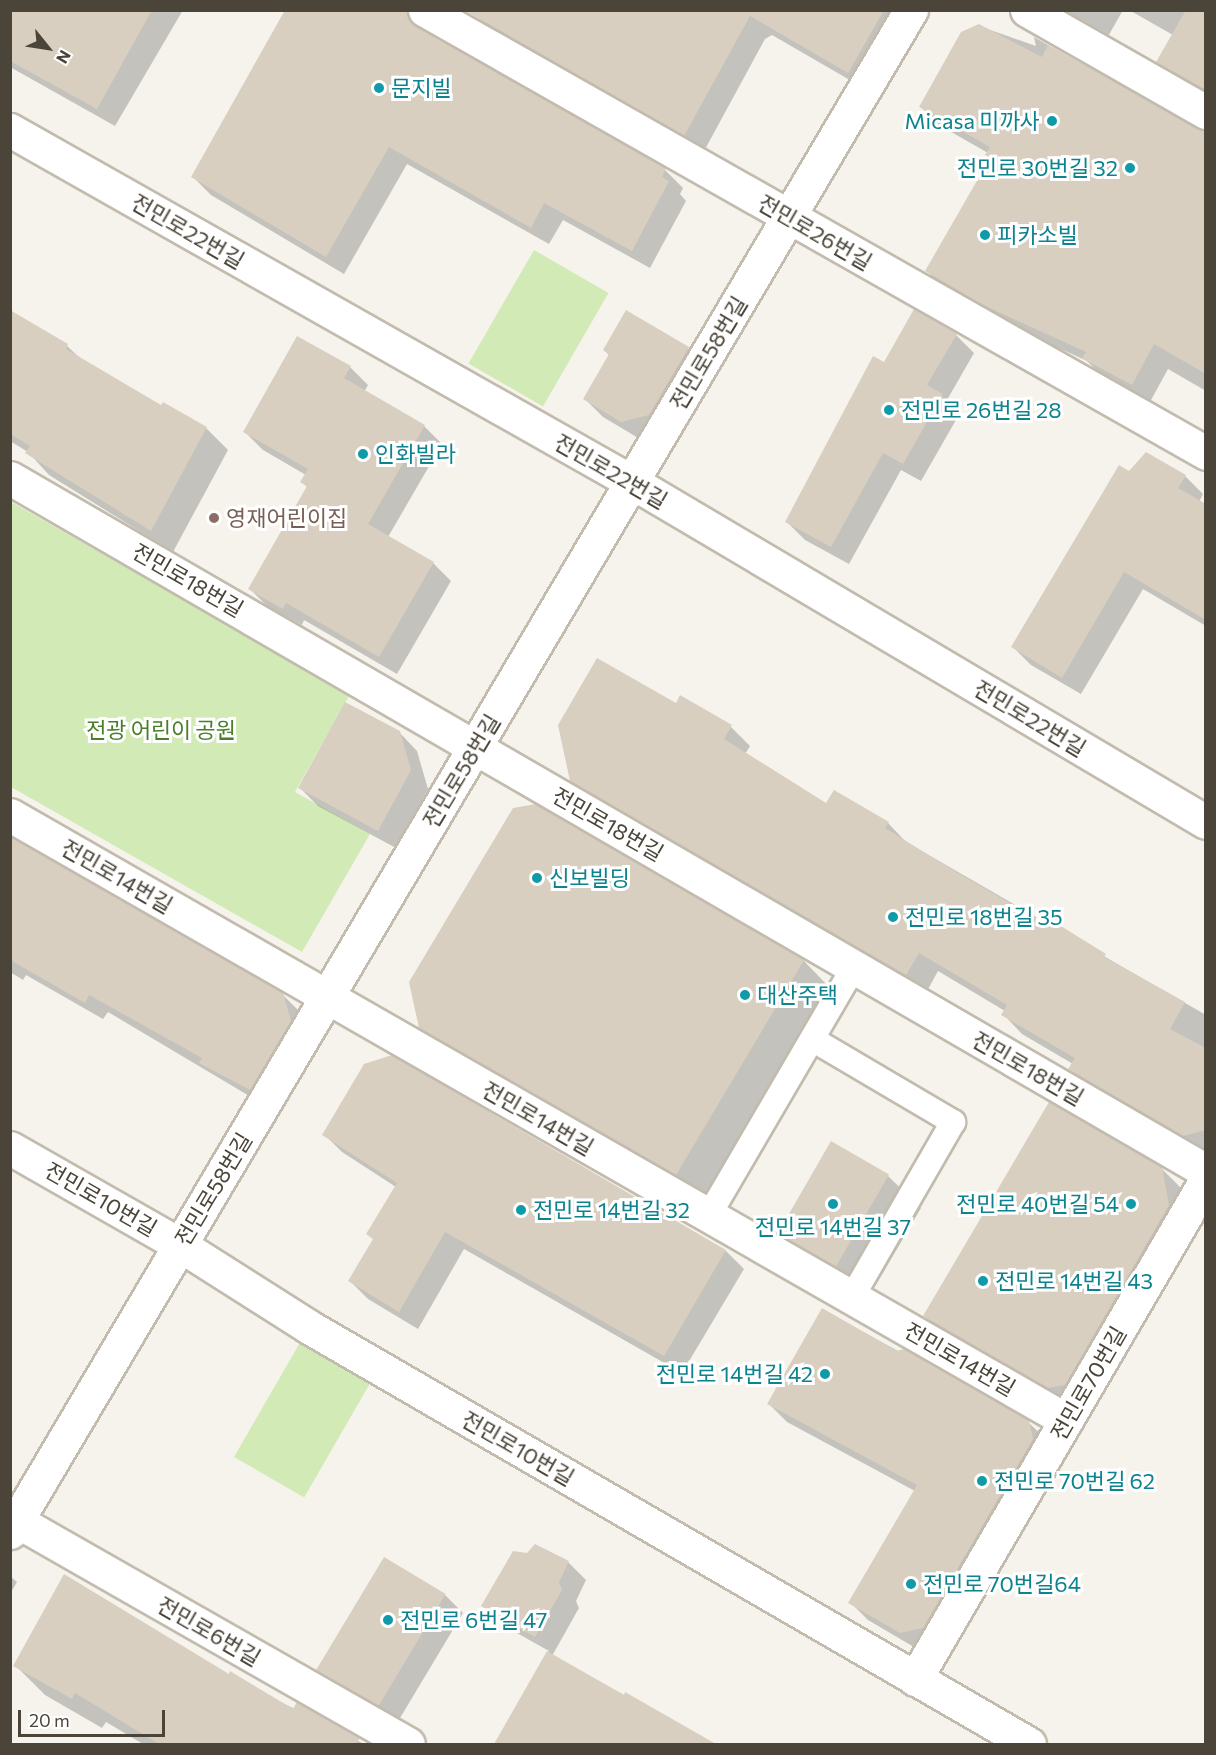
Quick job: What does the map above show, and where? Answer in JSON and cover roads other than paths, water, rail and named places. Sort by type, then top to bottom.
[{"type":"street","name":"전민로26번길","points":[[425,10],[1206,453]]},
{"type":"street","name":"전민로58번길","points":[[13,1524],[911,10]]},
{"type":"street","points":[[1027,10],[1206,112]]},
{"type":"street","name":"전민로22번길","points":[[10,130],[632,482],[1206,822]]},
{"type":"street","name":"전민로18번길","points":[[10,477],[1206,1171]]},
{"type":"street","name":"전민로14번길","points":[[10,815],[1066,1420]]},
{"type":"street","name":"전민로10번길","points":[[10,1148],[180,1245],[309,1327],[1029,1744]]},
{"type":"street","name":"전민로70번길","points":[[915,1679],[1206,1180]]},
{"type":"street","name":"전민로6번길","points":[[13,1524],[408,1744]]},
{"type":"lane","points":[[709,1215],[854,967]]},
{"type":"lane","points":[[812,1039],[953,1122],[852,1297]]},
{"type":"place","name":"문지빌","points":[[379,88]]},
{"type":"place","name":"Micasa 미까사","points":[[1052,121]]},
{"type":"place","name":"전민로 30번길 32","points":[[1130,168]]},
{"type":"place","name":"피카소빌","points":[[985,235]]},
{"type":"place","name":"전민로 26번길 28","points":[[889,410]]},
{"type":"place","name":"인화빌라","points":[[363,454]]},
{"type":"place","name":"영재어린이집","points":[[214,518]]},
{"type":"place","name":"신보빌딩","points":[[537,878]]},
{"type":"place","name":"전민로 18번길 35","points":[[893,917]]},
{"type":"place","name":"대산주택","points":[[745,995]]},
{"type":"place","name":"전민로 14번길 37","points":[[833,1204]]},
{"type":"place","name":"전민로 40번길 54","points":[[1131,1204]]},
{"type":"place","name":"전민로 14번길 32","points":[[521,1210]]},
{"type":"place","name":"전민로 14번길 43","points":[[983,1281]]},
{"type":"place","name":"전민로 14번길 42","points":[[825,1374]]},
{"type":"place","name":"전민로 70번길 62","points":[[982,1481]]},
{"type":"place","name":"전민로 70번길64","points":[[911,1584]]},
{"type":"place","name":"전민로 6번길 47","points":[[388,1620]]},
{"type":"park label","name":"전광 어린이 공원","points":[[161,730]]}]
